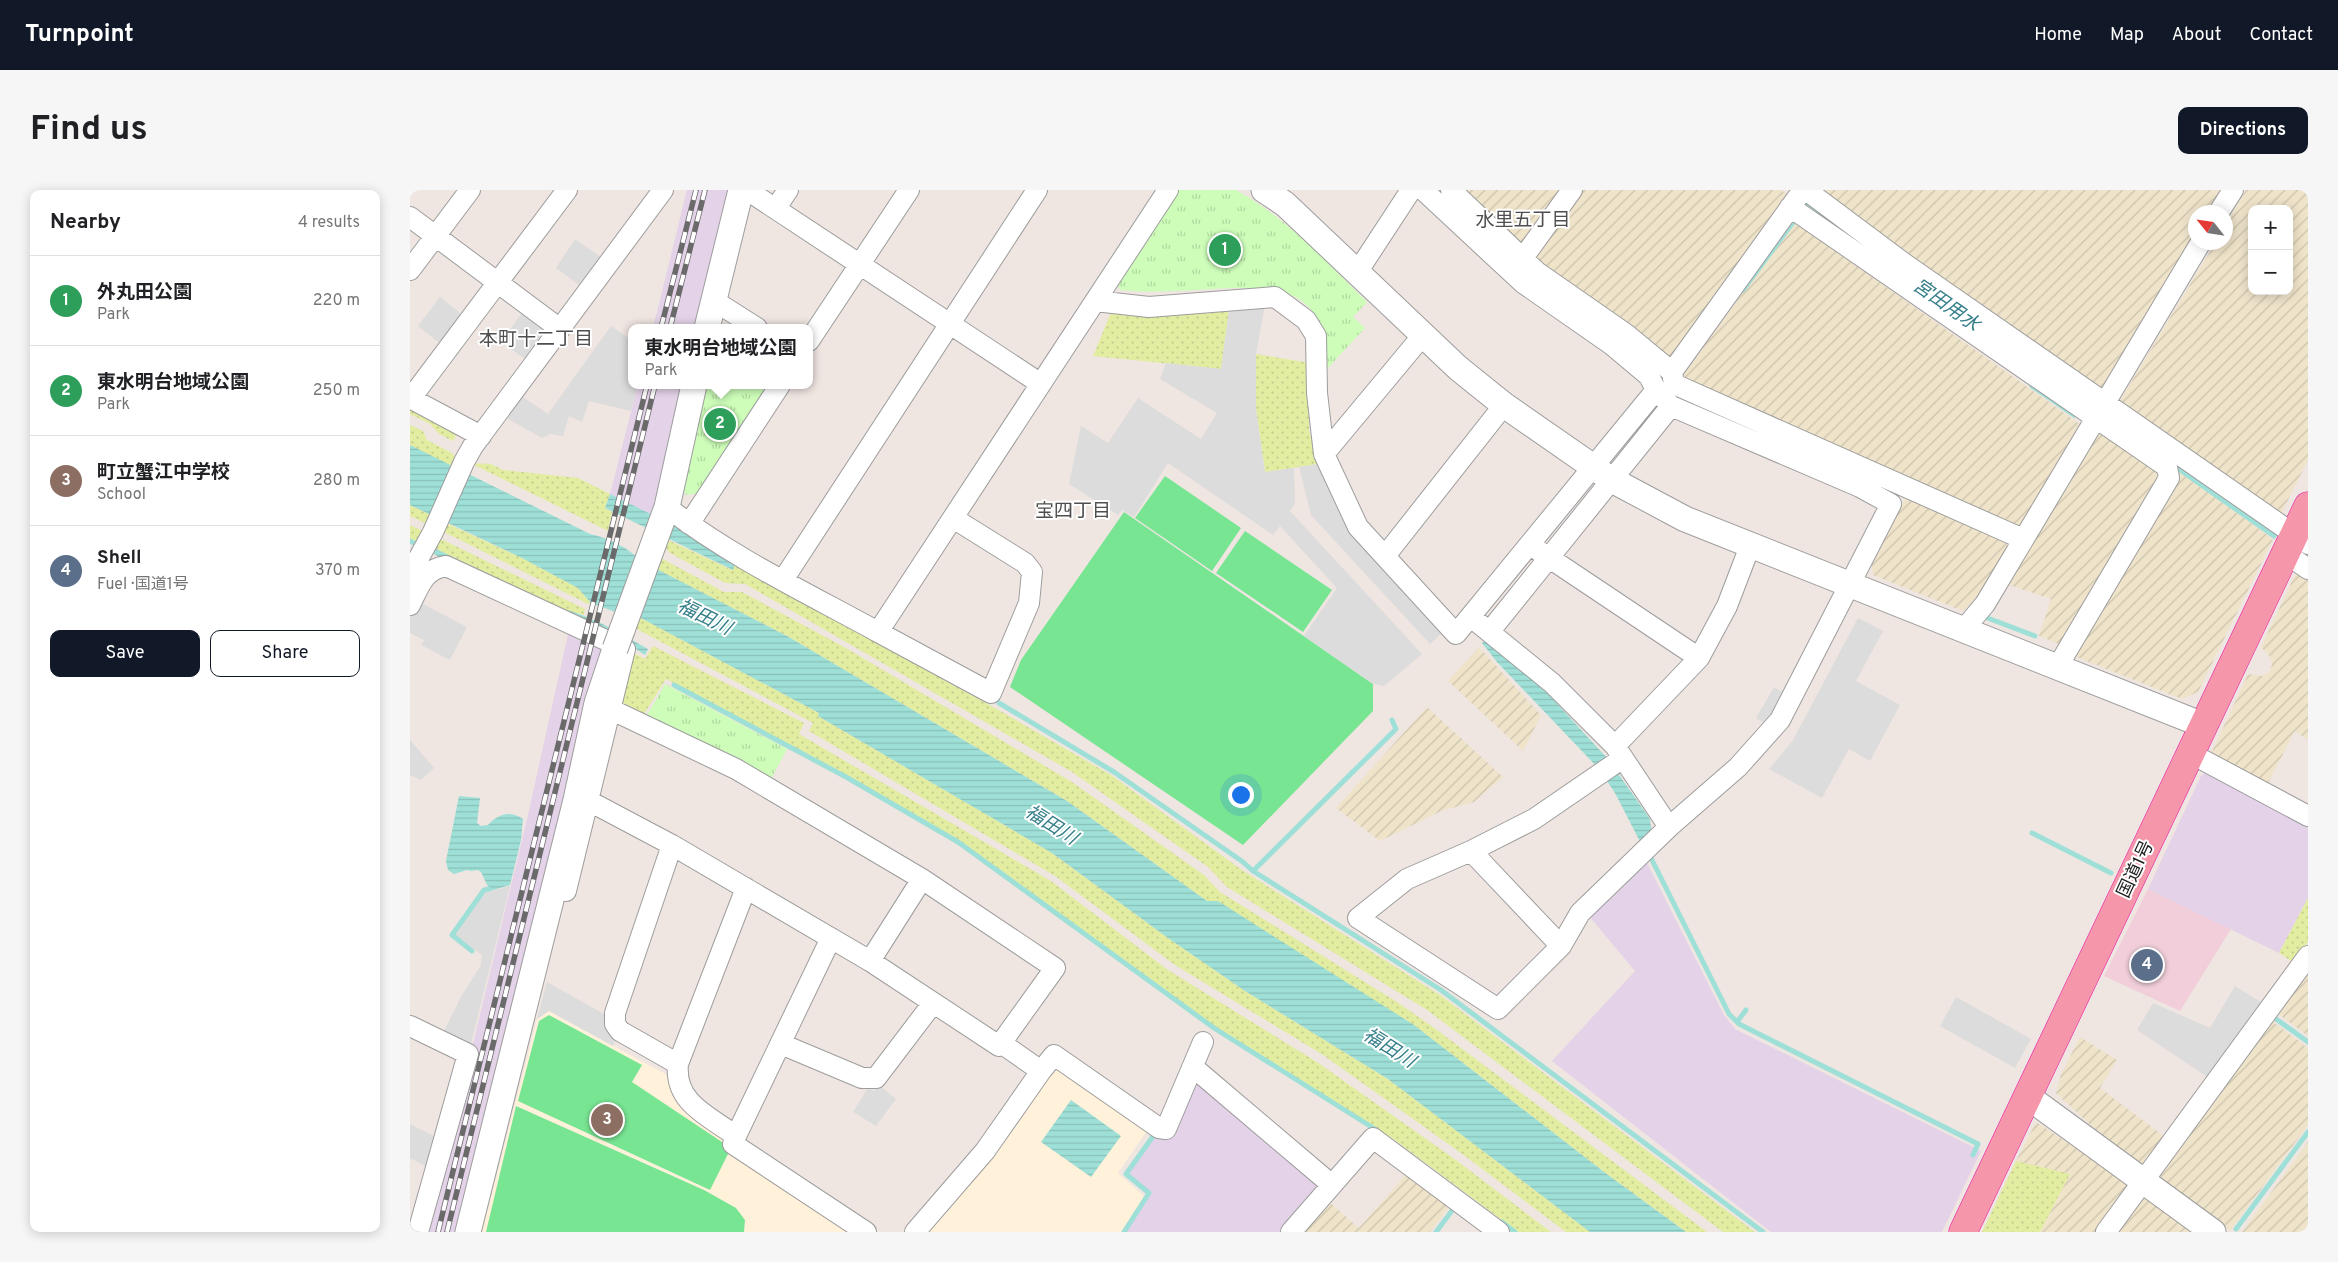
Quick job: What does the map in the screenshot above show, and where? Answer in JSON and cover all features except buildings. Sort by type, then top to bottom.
[{"type":"highway","name":"国道1号","points":[[1963,1232],[2190,753],[2296,544],[2308,506]]},
{"type":"street","points":[[410,270],[470,190]]},
{"type":"street","points":[[481,436],[411,398],[567,190]]},
{"type":"street","points":[[410,574],[436,526],[464,462],[481,436],[663,190]]},
{"type":"street","points":[[708,324],[741,190]]},
{"type":"street","points":[[747,190],[1041,384]]},
{"type":"street","points":[[776,208],[788,190]]},
{"type":"street","points":[[813,335],[908,190]]},
{"type":"street","points":[[783,580],[1037,190]]},
{"type":"street","points":[[878,632],[1168,190]]},
{"type":"street","points":[[1264,190],[1290,197],[1358,271],[1458,368],[1504,405],[1602,474],[1685,519],[2204,725]]},
{"type":"street","points":[[1358,271],[1411,190]]},
{"type":"street","points":[[1423,190],[1522,282],[1612,345],[1649,376],[1656,390],[1671,406],[1860,487],[1892,504],[1780,720],[1738,767],[1666,830],[1580,913],[1560,946],[1498,1009],[1358,918],[1407,879],[1471,851],[1534,820],[1590,781],[1618,755],[1699,658],[1727,606],[1750,546]]},
{"type":"street","points":[[1451,190],[1537,272],[1626,334],[1672,372],[1674,384],[2023,539]]},
{"type":"street","points":[[1523,258],[1572,190]]},
{"type":"street","points":[[1672,372],[1804,190],[2099,410],[2167,467],[2169,478],[2058,666]]},
{"type":"street","points":[[2223,205],[2233,190]]},
{"type":"street","points":[[1790,207],[2099,410],[2296,544],[2308,569]]},
{"type":"street","points":[[410,217],[560,329]]},
{"type":"street","points":[[1964,629],[1985,604],[2196,250]]},
{"type":"street","points":[[1095,301],[1149,306],[1275,297],[1291,307],[1306,320],[1316,336],[1317,393],[1324,454],[1358,527],[1456,634],[1530,544],[1671,406]]},
{"type":"street","points":[[713,300],[751,324]]},
{"type":"street","points":[[1324,454],[1424,335]]},
{"type":"street","points":[[468,1232],[576,800],[596,703],[659,528],[693,389]]},
{"type":"street","points":[[689,524],[777,389]]},
{"type":"street","points":[[1490,631],[1549,558],[1656,390]]},
{"type":"street","points":[[1385,556],[1504,405]]},
{"type":"street","points":[[659,528],[689,524],[783,580],[991,693],[1029,603],[1032,572],[1024,563],[953,518]]},
{"type":"street","points":[[1530,544],[1699,658]]},
{"type":"street","points":[[410,605],[423,578],[437,568],[446,566],[625,649],[589,801],[540,991],[528,988]]},
{"type":"street","points":[[1471,616],[1552,683],[1618,755],[1666,830]]},
{"type":"street","points":[[589,801],[672,845],[870,961],[999,1046],[1055,968],[922,879],[736,769],[610,709]]},
{"type":"street","points":[[2190,753],[2308,816]]},
{"type":"street","points":[[672,845],[615,1013],[615,1024],[620,1031],[678,1064]]},
{"type":"street","points":[[1471,851],[1560,946]]},
{"type":"street","points":[[870,961],[922,879]]},
{"type":"street","points":[[736,1136],[686,1099],[679,1086],[678,1064],[746,888]]},
{"type":"street","points":[[831,938],[733,1144],[866,1232]]},
{"type":"street","points":[[2106,1232],[2308,956]]},
{"type":"street","points":[[781,1044],[862,1078],[876,1078],[933,1003]]},
{"type":"street","points":[[410,1026],[468,1054],[418,1232]]},
{"type":"street","points":[[915,1232],[984,1151],[1054,1055],[1159,1128],[1166,1129],[1204,1042]]},
{"type":"street","points":[[1001,1043],[1041,1071]]},
{"type":"street","points":[[1193,1068],[1332,1185]]},
{"type":"street","points":[[2027,1096],[2213,1232]]},
{"type":"street","points":[[1291,1232],[1373,1138],[1499,1232]]},
{"type":"shaded area","points":[[687,190],[732,190],[699,324],[654,324]]},
{"type":"shaded area","points":[[1459,190],[1566,190],[1527,244],[1519,245]]},
{"type":"shaded area","points":[[1581,190],[1781,190],[1789,196],[1672,359],[1667,359],[1536,263],[1535,252]]},
{"type":"shaded area","points":[[1819,190],[2222,190],[2213,205],[2188,205],[2188,247],[2104,389],[2095,389]]},
{"type":"shaded area","points":[[2246,190],[2308,190],[2308,460],[2280,516],[2118,404],[2211,250],[2233,250],[2233,212]]},
{"type":"shaded area","points":[[1794,222],[2081,425],[2022,527],[2015,530],[1682,377]]},
{"type":"shaded area","points":[[575,239],[602,258],[582,287],[556,268]]},
{"type":"shaded area","points":[[440,297],[465,317],[443,346],[418,326]]},
{"type":"shaded area","points":[[1265,305],[1256,354],[1256,409],[1265,472],[1294,468],[1295,503],[1290,511],[1422,654],[1384,686],[1373,684],[1304,636],[1337,588],[1280,526],[1273,535],[1168,463],[1134,517],[1122,510],[1118,515],[1069,484],[1081,426],[1108,443],[1138,398],[1201,439],[1217,413],[1160,379],[1166,363],[1221,369],[1229,310]]},
{"type":"shaded area","points":[[522,313],[543,328],[545,337],[528,361],[501,342]]},
{"type":"shaded area","points":[[611,326],[628,338],[628,389],[637,389],[631,411],[589,401],[582,422],[569,416],[563,436],[550,434],[542,438],[505,417],[520,395],[548,414]]},
{"type":"shaded area","points":[[637,389],[682,389],[652,515],[610,494]]},
{"type":"shaded area","points":[[2098,430],[2157,473],[2159,482],[2062,645],[2039,636],[2051,599],[2009,585]]},
{"type":"shaded area","points":[[1318,464],[1444,631],[1430,644],[1311,515],[1299,467]]},
{"type":"shaded area","points":[[2177,470],[2273,539],[2198,692],[2182,699],[2069,654]]},
{"type":"shaded area","points":[[1907,495],[2007,538],[2008,548],[1984,590],[1963,611],[1873,575],[1872,565]]},
{"type":"shaded area","points":[[2301,574],[2308,578],[2308,740],[2295,731],[2267,785],[2210,756],[2248,674],[2263,676],[2269,672],[2272,665],[2270,657],[2261,647],[2295,575]]},
{"type":"shaded area","points":[[417,601],[467,627],[450,660],[421,645],[424,640],[410,633],[410,615]]},
{"type":"shaded area","points":[[1858,618],[1883,631],[1856,681],[1900,705],[1870,761],[1849,749],[1822,798],[1769,769],[1793,740]]},
{"type":"shaded area","points":[[569,630],[608,646],[461,1232],[423,1232],[472,1048],[528,815]]},
{"type":"shaded area","points":[[1479,647],[1541,715],[1523,751],[1448,681]]},
{"type":"shaded area","points":[[1774,687],[1786,694],[1767,725],[1756,718]]},
{"type":"shaded area","points":[[1427,707],[1503,777],[1474,802],[1441,811],[1380,841],[1336,808]]},
{"type":"shaded area","points":[[410,740],[434,768],[421,780],[410,775]]},
{"type":"shaded area","points":[[2207,771],[2308,824],[2308,898],[2279,953],[2148,889],[2201,776]]},
{"type":"shaded area","points":[[1646,861],[1724,1015],[1735,1029],[1981,1151],[1942,1232],[1771,1232],[1552,1061],[1635,971],[1589,916]]},
{"type":"shaded area","points":[[510,886],[470,1048],[442,1035],[462,995],[481,965],[482,955],[455,935],[484,893]]},
{"type":"shaded area","points":[[2148,889],[2231,929],[2180,1011],[2104,976]]},
{"type":"shaded area","points":[[2308,971],[2308,1036],[2277,1013]]},
{"type":"shaded area","points":[[547,982],[609,1017],[618,1036],[613,1046],[549,1011],[537,1019]]},
{"type":"shaded area","points":[[2235,986],[2264,1004],[2209,1078],[2137,1030],[2153,1003],[2210,1028]]},
{"type":"shaded area","points":[[1956,997],[2031,1039],[2015,1068],[1940,1026]]},
{"type":"shaded area","points":[[549,1011],[671,1077],[679,1103],[854,1232],[482,1232],[537,1019]]},
{"type":"shaded area","points":[[2272,1021],[2308,1048],[2308,1125],[2230,1231],[2162,1181],[2161,1175]]},
{"type":"shaded area","points":[[2080,1037],[2117,1060],[2100,1088],[2165,1137],[2145,1163],[2137,1163],[2109,1142],[2056,1093],[2061,1074]]},
{"type":"shaded area","points":[[1054,1063],[1147,1131],[1118,1173],[1145,1197],[1121,1232],[922,1232]]},
{"type":"shaded area","points":[[1193,1079],[1320,1187],[1284,1232],[1126,1232],[1151,1194],[1128,1173],[1154,1137],[1166,1138]]},
{"type":"shaded area","points":[[879,1085],[896,1099],[876,1126],[853,1112],[868,1088],[874,1091]]},
{"type":"shaded area","points":[[2036,1122],[2125,1180],[2129,1191],[2099,1232],[2040,1232],[2070,1174],[2016,1161]]},
{"type":"shaded area","points":[[410,1124],[438,1138],[431,1169],[410,1158]]},
{"type":"shaded area","points":[[2308,1142],[2308,1232],[2242,1232]]},
{"type":"shaded area","points":[[1409,1171],[1452,1203],[1430,1232],[1300,1232],[1328,1201],[1359,1228]]},
{"type":"shaded area","points":[[2147,1194],[2201,1232],[2118,1232]]},
{"type":"green space","points":[[1176,190],[1236,190],[1255,201],[1289,227],[1367,302],[1353,317],[1365,328],[1327,369],[1325,342],[1318,321],[1308,306],[1295,297],[1278,291],[1236,288],[1155,292],[1120,290],[1116,280]]},
{"type":"green space","points":[[1112,310],[1229,310],[1221,369],[1093,356]]},
{"type":"green space","points":[[1256,354],[1310,363],[1309,430],[1318,464],[1265,472],[1256,409]]},
{"type":"green space","points":[[704,389],[767,389],[699,493],[686,495],[680,485]]},
{"type":"green space","points":[[410,405],[459,429],[453,441],[439,434],[430,424],[410,414]]},
{"type":"green space","points":[[410,425],[423,431],[427,440],[452,453],[457,459],[452,468],[410,445]]},
{"type":"green space","points":[[470,463],[491,464],[503,470],[578,478],[610,494],[605,508],[612,512],[608,531]]},
{"type":"green space","points":[[1165,476],[1241,528],[1212,571],[1135,518]]},
{"type":"green space","points":[[410,505],[433,516],[429,525],[410,516]]},
{"type":"green space","points":[[1124,512],[1373,684],[1373,711],[1243,845],[1010,687],[1021,660]]},
{"type":"green space","points":[[446,523],[522,558],[578,588],[591,603],[588,604],[446,533],[442,529]]},
{"type":"green space","points":[[410,525],[425,532],[419,543],[410,539]]},
{"type":"green space","points":[[1245,531],[1332,590],[1303,632],[1216,573]]},
{"type":"green space","points":[[666,539],[732,570],[735,564],[995,708],[1111,775],[1242,870],[1440,995],[1755,1232],[1723,1232],[1427,1010],[1227,887],[1208,867],[1072,772],[745,584],[725,583],[670,553],[663,545]]},
{"type":"green space","points":[[437,540],[443,540],[585,609],[584,615],[560,608],[434,548]]},
{"type":"green space","points":[[659,557],[724,592],[742,592],[846,648],[1072,782],[1204,875],[1220,892],[1397,1002],[1433,1027],[1707,1232],[1686,1232],[1604,1172],[1414,1025],[1207,901],[1067,801],[787,636],[656,569]]},
{"type":"green space","points":[[639,617],[819,713],[818,716],[1052,853],[1168,938],[1245,991],[1388,1079],[1590,1232],[1566,1232],[1465,1156],[1323,1055],[1175,965],[1055,876],[809,731],[813,723],[633,627]]},
{"type":"green space","points":[[653,646],[804,723],[799,734],[1051,881],[1168,970],[1317,1062],[1456,1160],[1551,1232],[1518,1232],[1392,1138],[1212,1024],[959,840],[845,775],[666,679],[644,714],[615,699],[630,651],[645,659]]},
{"type":"green space","points":[[665,684],[787,749],[770,781],[647,715]]},
{"type":"green space","points":[[2308,898],[2308,942],[2293,962],[2279,953]]},
{"type":"green space","points":[[549,1015],[642,1065],[632,1082],[731,1148],[710,1190],[518,1101],[539,1021]]},
{"type":"green space","points":[[516,1106],[704,1190],[736,1208],[745,1220],[744,1232],[486,1232]]},
{"type":"green space","points":[[2016,1161],[2070,1174],[2040,1232],[1982,1232]]},
{"type":"water","name":"福田川","points":[[410,445],[590,534],[618,544],[643,562],[787,636],[1067,801],[1207,901],[1218,901],[1414,1025],[1604,1172],[1686,1232],[1590,1232],[1388,1079],[1245,991],[1168,938],[1052,853],[818,716],[819,713],[639,617],[618,613],[591,603],[578,588],[522,558],[410,505]]},
{"type":"water","points":[[610,494],[671,524],[735,564],[733,570],[605,508]]},
{"type":"water","points":[[434,548],[560,608],[595,620],[648,649],[645,655],[627,643],[431,553]]},
{"type":"water","points":[[1486,640],[1549,695],[1608,759],[1650,819],[1653,842],[1649,859],[1615,793],[1599,769],[1497,662],[1482,643]]},
{"type":"water","points":[[459,796],[480,798],[477,823],[481,826],[488,825],[504,814],[518,816],[523,819],[521,840],[510,885],[490,891],[481,872],[478,870],[467,870],[454,874],[448,870],[446,861]]},
{"type":"water","points":[[1071,1100],[1121,1136],[1091,1177],[1041,1142]]},
{"type":"waterway","name":"宮田用水","points":[[1803,202],[1847,234]]},
{"type":"waterway","points":[[1743,290],[1794,221]]},
{"type":"waterway","points":[[2032,386],[2074,415]]},
{"type":"waterway","name":"宮田用水","points":[[2173,465],[2274,536]]},
{"type":"waterway","points":[[410,541],[418,545]]},
{"type":"waterway","points":[[1988,613],[1985,617],[2035,636]]},
{"type":"waterway","points":[[674,685],[846,777],[958,842],[1214,1028],[1378,1131]]},
{"type":"waterway","points":[[999,703],[1114,772],[1243,862],[1253,871],[1441,990],[1763,1232]]},
{"type":"waterway","points":[[1253,871],[1396,729],[1392,720]]},
{"type":"waterway","points":[[2032,833],[2111,873]]},
{"type":"waterway","points":[[1649,854],[1729,1014],[1739,1024],[1978,1144],[1973,1155]]},
{"type":"waterway","points":[[472,951],[452,935],[484,890],[489,889]]},
{"type":"waterway","points":[[1737,1022],[1746,1010]]},
{"type":"waterway","points":[[2276,1019],[2308,1042]]},
{"type":"waterway","points":[[2236,1229],[2308,1132]]},
{"type":"waterway","points":[[1124,1232],[1149,1193],[1126,1174],[1154,1135],[1159,1135]]},
{"type":"waterway","points":[[1436,1232],[1454,1208]]},
{"type":"waterway","points":[[1502,1222],[1515,1232]]},
{"type":"railway","points":[[662,324],[696,190]]},
{"type":"railway","points":[[671,324],[705,190]]},
{"type":"railway","points":[[438,1232],[646,389]]},
{"type":"railway","points":[[447,1232],[654,389]]},
{"type":"place","name":"外丸田公園","points":[[1225,250]]},
{"type":"place","name":"東水明台地域公園","points":[[720,424]]},
{"type":"place","name":"Shell","points":[[2147,965]]},
{"type":"place","name":"町立蟹江中学校","points":[[607,1120]]},
{"type":"district","name":"水里五丁目","points":[[1523,219]]},
{"type":"district","name":"本町十二丁目","points":[[536,338]]},
{"type":"district","name":"宝四丁目","points":[[1073,510]]}]
